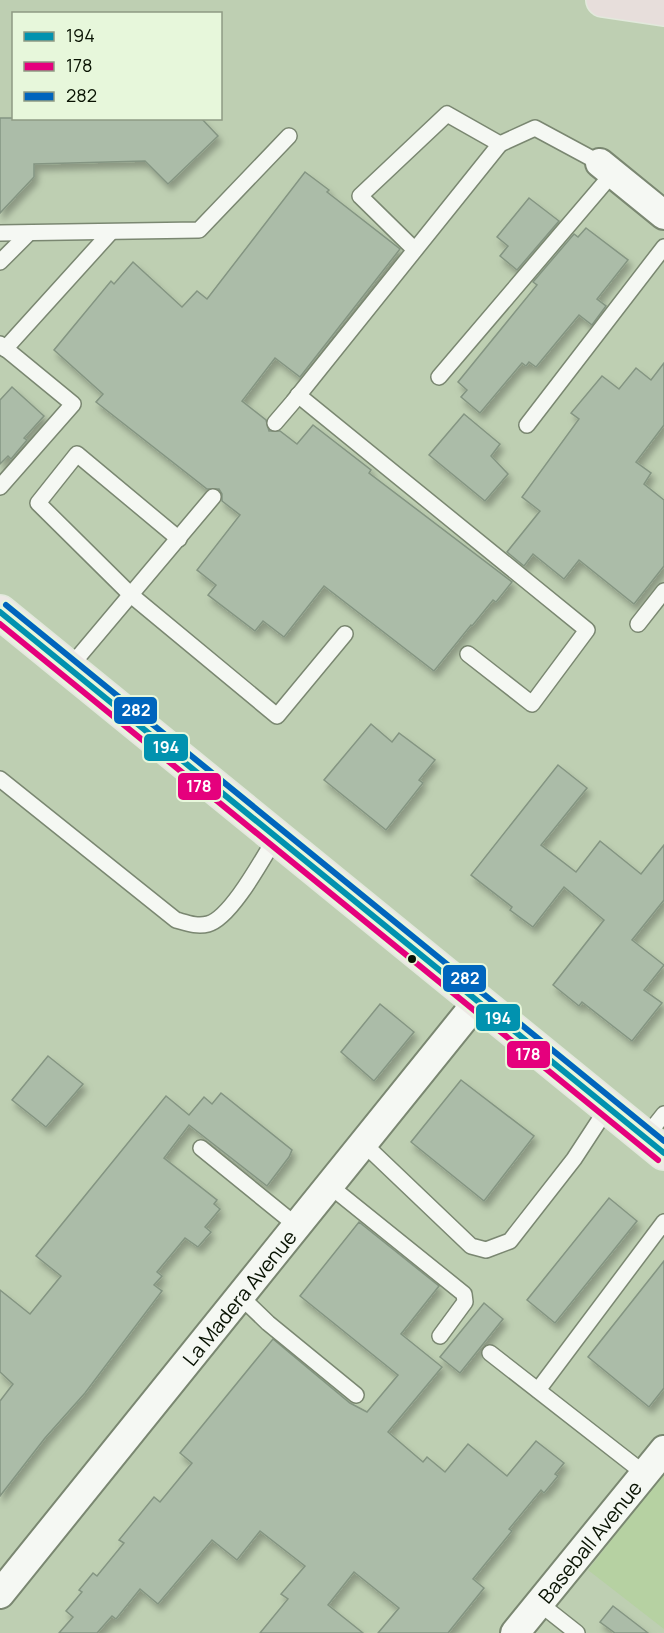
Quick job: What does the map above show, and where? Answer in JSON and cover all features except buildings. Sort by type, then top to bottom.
[{"type":"highway","points":[[603,0],[664,9]]},
{"type":"main road","points":[[0,612],[608,1107],[658,1135]]},
{"type":"street","points":[[607,168],[664,215]]},
{"type":"street","name":"La Madera Avenue","points":[[0,1594],[478,1001]]},
{"type":"street","name":"Baseball Avenue","points":[[515,1633],[664,1450]]},
{"type":"lane","points":[[415,250],[360,196],[447,114],[500,144]]},
{"type":"lane","points":[[275,423],[500,144],[535,128],[607,168],[439,377]]},
{"type":"lane","points":[[0,233],[200,230],[290,136]]},
{"type":"lane","points":[[0,487],[73,404],[3,346],[110,232]]},
{"type":"lane","points":[[0,262],[29,233]]},
{"type":"lane","points":[[527,425],[664,246]]},
{"type":"lane","points":[[298,395],[587,630],[532,704],[468,654]]},
{"type":"lane","points":[[179,539],[77,454],[38,503],[131,595],[277,716],[345,634]]},
{"type":"lane","points":[[69,668],[213,497]]},
{"type":"lane","points":[[638,624],[664,591]]},
{"type":"lane","points":[[0,779],[176,920],[195,926],[211,923],[226,912],[276,837]]},
{"type":"lane","points":[[364,1144],[471,1246],[486,1250],[510,1241],[574,1159],[608,1107]]},
{"type":"lane","points":[[201,1148],[297,1226]]},
{"type":"lane","points":[[330,1186],[464,1294],[465,1302],[440,1336]]},
{"type":"lane","points":[[538,1390],[664,1222]]},
{"type":"lane","points":[[240,1296],[268,1323],[356,1395]]},
{"type":"lane","points":[[490,1353],[645,1474]]},
{"type":"lane","points":[[539,1603],[577,1633]]},
{"type":"shaded area","points":[[664,1473],[664,1629],[588,1570]]},
{"type":"transit line","name":"282","points":[[6,605],[664,1141]]},
{"type":"transit line","name":"194","points":[[0,612],[664,1153]]},
{"type":"transit line","name":"178","points":[[0,624],[658,1160]]}]
